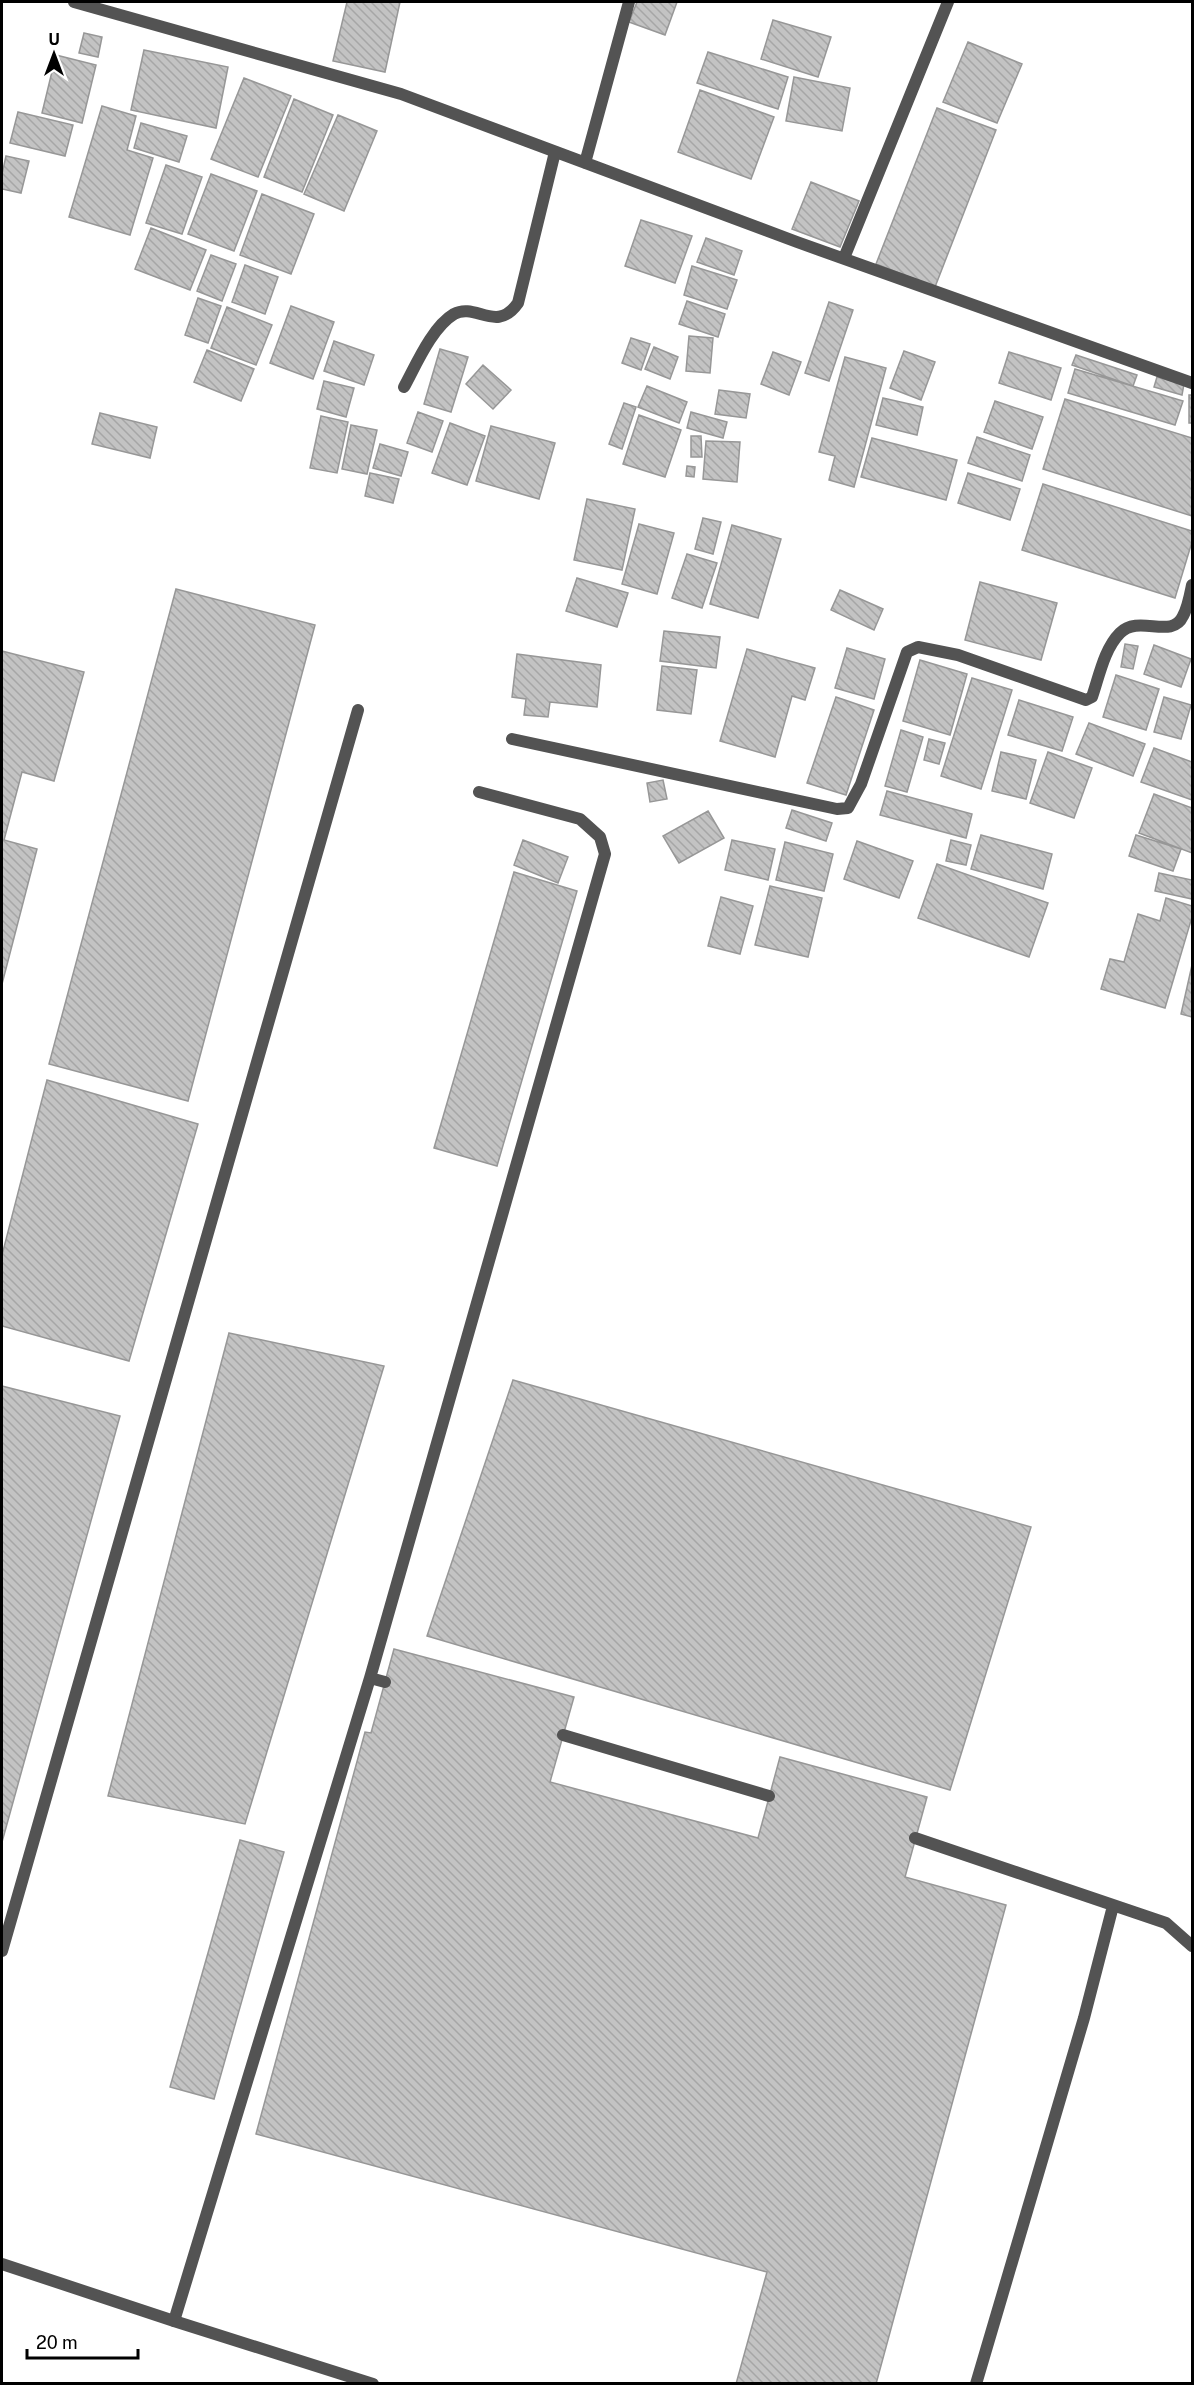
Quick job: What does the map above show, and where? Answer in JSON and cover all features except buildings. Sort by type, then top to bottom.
[{"type":"street","points":[[74,2],[400,94],[844,258],[1192,383]]},
{"type":"street","points":[[585,163],[629,2]]},
{"type":"street","points":[[844,258],[948,2]]},
{"type":"street","points":[[404,387],[441,323],[457,312],[504,317],[518,303],[555,152]]},
{"type":"street","points":[[512,739],[837,809],[848,808],[861,784],[907,652],[918,647],[958,656],[1086,700],[1092,697],[1111,644],[1121,632],[1137,624],[1164,628],[1176,624],[1183,618],[1192,585]]},
{"type":"street","points":[[2,1952],[358,710]]},
{"type":"street","points":[[174,2321],[370,1678],[605,854],[600,837],[580,819],[478,792]]},
{"type":"street","points":[[370,1678],[385,1682]]},
{"type":"street","points":[[563,1735],[769,1796]]},
{"type":"street","points":[[915,1838],[1166,1923],[1192,1946]]},
{"type":"street","points":[[976,2384],[1084,2018],[1113,1906]]},
{"type":"street","points":[[2,2264],[373,2384]]}]
